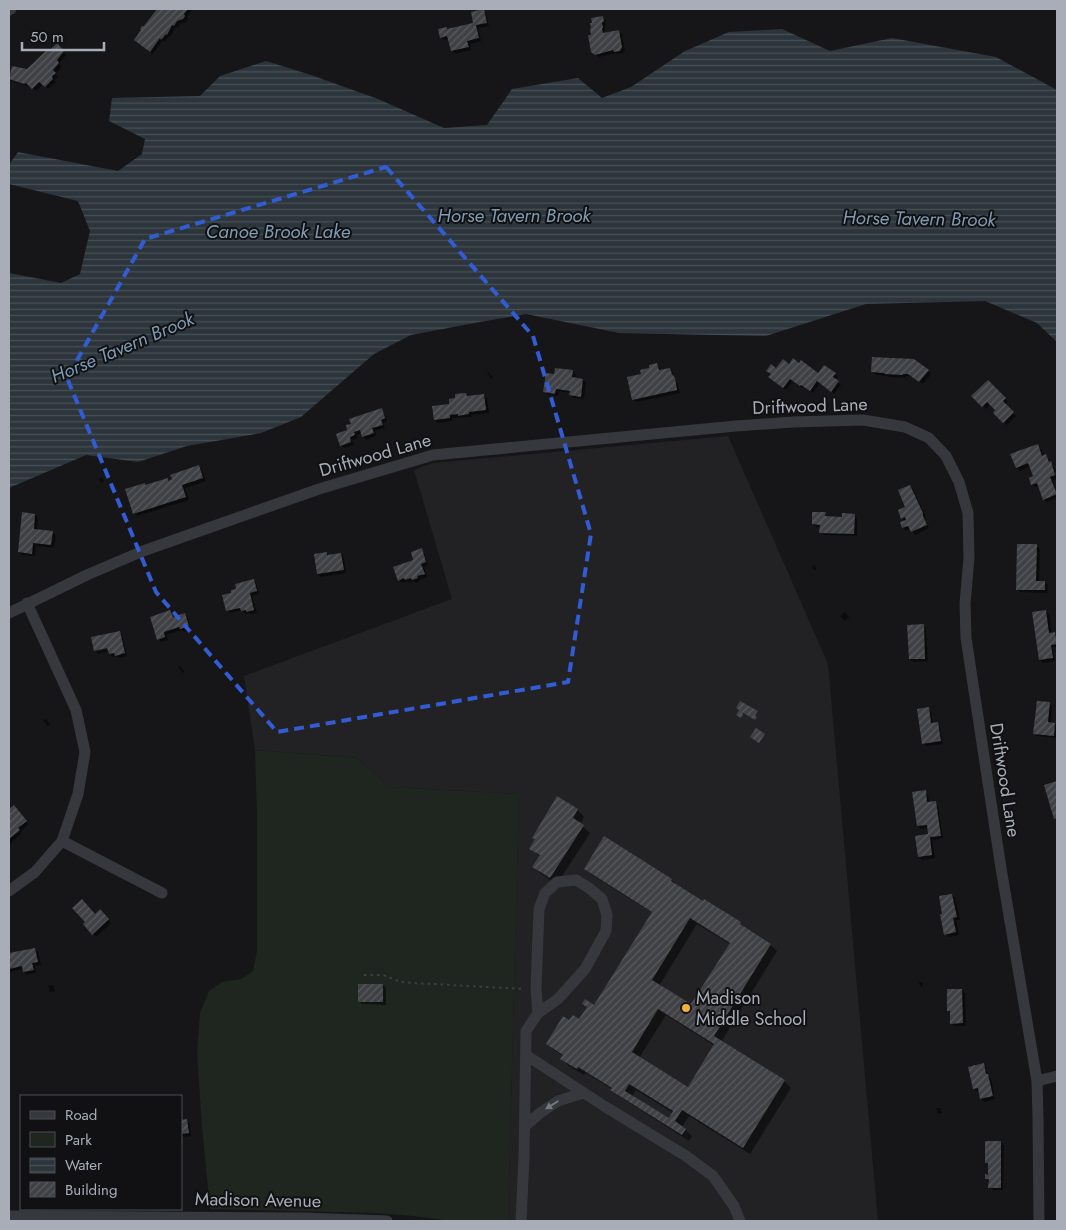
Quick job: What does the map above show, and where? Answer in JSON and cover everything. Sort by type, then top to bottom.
[{"type":"street","name":"Driftwood Lane","points":[[9,612],[143,551],[319,489],[433,455],[736,426],[832,420],[871,421],[905,428],[929,438],[946,456],[959,482],[968,513],[969,558],[965,604],[966,638],[1036,1081],[1039,1136],[1038,1221]]},
{"type":"street","points":[[9,891],[35,872],[62,841],[78,794],[85,752],[76,710],[27,603]]},
{"type":"street","points":[[62,841],[162,893]]},
{"type":"street","points":[[521,1221],[526,1031],[538,1013],[558,999],[585,969],[606,931],[607,915],[602,899],[576,880],[557,882],[545,893],[539,909],[536,990],[538,1013]]},
{"type":"street","points":[[526,1055],[583,1093],[686,1156],[713,1176],[734,1206],[740,1221]]},
{"type":"street","points":[[1036,1081],[1057,1076]]},
{"type":"street","points":[[525,1126],[558,1101],[583,1093]]},
{"type":"street","name":"Madison Avenue","points":[[9,1216],[313,1218],[388,1221]]},
{"type":"path","points":[[364,975],[383,976],[401,982],[536,990]]},
{"type":"highlighted area","points":[[386,167],[533,336],[591,534],[568,682],[277,732],[156,592],[67,378],[145,239]]},
{"type":"shaded area","name":"Madison Middle School","points":[[728,436],[828,664],[878,1221],[508,1221],[519,794],[390,787],[357,758],[255,750],[244,676],[452,599],[414,470],[433,463]]},
{"type":"green space","points":[[255,750],[357,758],[390,787],[519,794],[508,1221],[451,1221],[374,1213],[210,1209],[197,1053],[200,1013],[209,991],[222,982],[241,979],[253,971],[257,951]]},
{"type":"water","name":"Canoe Brook Lake","points":[[782,29],[830,51],[892,38],[996,57],[1057,90],[1057,342],[1037,323],[985,301],[866,304],[766,336],[619,333],[526,314],[411,335],[374,354],[301,417],[261,433],[187,446],[138,462],[86,455],[9,488],[9,273],[61,283],[80,274],[90,231],[78,201],[9,184],[9,165],[18,152],[118,171],[142,154],[145,139],[109,121],[112,98],[200,96],[220,76],[266,61],[378,99],[444,128],[487,125],[512,89],[578,78],[602,98],[631,87],[685,51],[729,32]]},
{"type":"building","points":[[157,9],[188,9],[183,19],[177,21],[174,26],[172,25],[167,35],[161,40],[160,38],[150,52],[134,40],[142,26]]},
{"type":"building","points":[[484,9],[487,23],[476,25],[479,38],[467,41],[469,47],[451,51],[447,36],[440,38],[438,29],[447,27],[447,29],[473,23],[471,12]]},
{"type":"building","points":[[603,16],[603,33],[619,30],[622,47],[620,51],[614,52],[613,50],[595,55],[591,52],[588,35],[591,35],[591,18]]},
{"type":"building","points":[[57,43],[64,51],[57,60],[59,63],[53,70],[56,73],[52,76],[53,79],[45,87],[39,82],[32,89],[26,83],[9,79],[12,66],[27,69]]},
{"type":"building","points":[[872,357],[914,359],[929,370],[919,382],[908,374],[871,372]]},
{"type":"building","points":[[793,358],[799,363],[801,360],[818,373],[824,365],[836,373],[833,377],[839,381],[831,392],[817,381],[810,391],[790,379],[783,388],[768,377],[771,374],[766,371],[771,364],[776,368],[783,359],[789,364]]},
{"type":"building","points":[[657,363],[659,370],[670,368],[675,378],[677,390],[632,400],[627,377],[641,374],[640,370],[649,368],[649,365]]},
{"type":"building","points":[[555,368],[573,370],[572,377],[583,379],[581,397],[569,395],[570,391],[556,389],[555,394],[543,392],[546,373],[554,374]]},
{"type":"building","points":[[988,380],[1006,398],[1003,401],[1014,412],[1003,423],[993,413],[995,410],[987,402],[982,407],[971,396]]},
{"type":"building","points":[[466,393],[467,396],[484,394],[486,410],[469,412],[469,414],[458,416],[458,414],[450,415],[450,418],[434,420],[432,406],[449,404],[449,399],[455,398],[455,394]]},
{"type":"building","points":[[382,408],[385,418],[381,420],[383,425],[372,428],[374,433],[362,437],[360,430],[354,432],[355,435],[350,437],[351,442],[340,446],[336,434],[347,430],[346,425],[351,424],[349,419]]},
{"type":"building","points":[[1038,444],[1042,456],[1046,454],[1049,462],[1051,461],[1055,475],[1050,477],[1057,494],[1043,500],[1037,483],[1031,485],[1029,478],[1033,476],[1028,463],[1016,468],[1010,454]]},
{"type":"building","points":[[199,465],[203,478],[182,485],[186,497],[133,514],[125,489],[168,478],[168,481],[172,479],[170,475]]},
{"type":"building","points":[[910,485],[927,525],[911,532],[908,526],[902,528],[900,522],[906,520],[905,517],[901,519],[898,510],[905,507],[898,490]]},
{"type":"building","points":[[22,512],[35,514],[34,529],[53,531],[51,545],[33,543],[32,554],[18,552]]},
{"type":"building","points":[[812,512],[826,512],[825,516],[842,517],[842,513],[855,514],[854,534],[819,533],[820,525],[812,524]]},
{"type":"building","points":[[1017,544],[1037,544],[1036,581],[1045,581],[1045,590],[1016,590]]},
{"type":"building","points":[[422,548],[426,562],[421,564],[425,574],[417,576],[418,578],[412,580],[411,578],[405,580],[404,578],[398,581],[393,567],[413,560],[411,552]]},
{"type":"building","points":[[327,552],[327,555],[341,553],[344,570],[317,574],[314,554]]},
{"type":"building","points":[[254,579],[257,591],[250,593],[254,610],[246,612],[246,610],[241,611],[240,608],[226,611],[222,595],[231,593],[231,590],[236,589],[235,584]]},
{"type":"building","points":[[170,610],[173,617],[185,613],[189,626],[164,632],[165,637],[157,640],[150,617]]},
{"type":"building","points":[[1046,610],[1049,633],[1055,632],[1057,644],[1051,645],[1053,658],[1039,660],[1032,612]]},
{"type":"building","points":[[924,624],[925,659],[909,659],[907,625]]},
{"type":"building","points":[[120,631],[125,653],[115,656],[114,653],[109,654],[107,648],[94,651],[91,637]]},
{"type":"building","points":[[740,701],[758,711],[755,715],[757,717],[755,720],[742,712],[741,718],[736,715],[739,710],[736,708]]},
{"type":"building","points":[[1037,701],[1050,702],[1048,722],[1055,723],[1054,736],[1033,734]]},
{"type":"building","points":[[929,707],[931,723],[938,722],[941,741],[922,744],[917,709]]},
{"type":"building","points":[[756,728],[765,734],[759,743],[750,737]]},
{"type":"building","points":[[1057,781],[1057,818],[1054,819],[1044,785]]},
{"type":"building","points":[[926,790],[927,802],[936,801],[941,836],[930,837],[932,855],[918,857],[915,836],[928,834],[927,825],[917,826],[912,792]]},
{"type":"building","points":[[557,796],[578,809],[573,818],[584,825],[550,878],[532,867],[540,855],[529,849],[535,839],[532,838]]},
{"type":"building","points":[[14,805],[27,821],[9,839],[9,809]]},
{"type":"building","points":[[604,836],[672,879],[671,881],[741,922],[740,924],[771,944],[714,1036],[785,1080],[743,1148],[682,1110],[675,1121],[686,1129],[682,1135],[610,1090],[612,1088],[578,1067],[577,1069],[560,1059],[563,1055],[546,1044],[563,1016],[569,1020],[573,1015],[579,1019],[587,1007],[582,1004],[585,999],[594,1005],[652,912],[584,869]],"holes":[[[690,918],[730,943],[691,1004],[652,980]],[[658,1009],[714,1044],[688,1087],[632,1052]],[[629,1084],[673,1111],[669,1118],[625,1091]]]},
{"type":"building","points":[[952,894],[957,917],[953,918],[956,932],[944,935],[939,896]]},
{"type":"building","points":[[82,899],[95,914],[100,909],[109,919],[92,935],[83,924],[85,922],[72,908]]},
{"type":"building","points":[[35,948],[38,962],[32,963],[34,970],[23,972],[22,966],[9,969],[9,953]]},
{"type":"building","points":[[358,984],[383,984],[383,1002],[358,1002]]},
{"type":"building","points":[[947,989],[962,989],[963,1023],[950,1024],[950,1011],[947,1011]]},
{"type":"building","points":[[984,1063],[993,1096],[980,1099],[978,1088],[973,1089],[968,1067]]},
{"type":"building","points":[[187,1119],[189,1133],[182,1134],[182,1120]]},
{"type":"building","points":[[985,1141],[1001,1141],[1001,1188],[988,1188],[989,1179],[985,1179],[985,1174],[988,1175],[988,1163],[985,1163]]},
{"type":"place","name":"Madison Middle School","points":[[686,1008]]},
{"type":"water label","name":"Horse Tavern Brook","points":[[514,215]]},
{"type":"water label","name":"Horse Tavern Brook","points":[[919,218]]},
{"type":"water label","name":"Horse Tavern Brook","points":[[122,347]]}]
